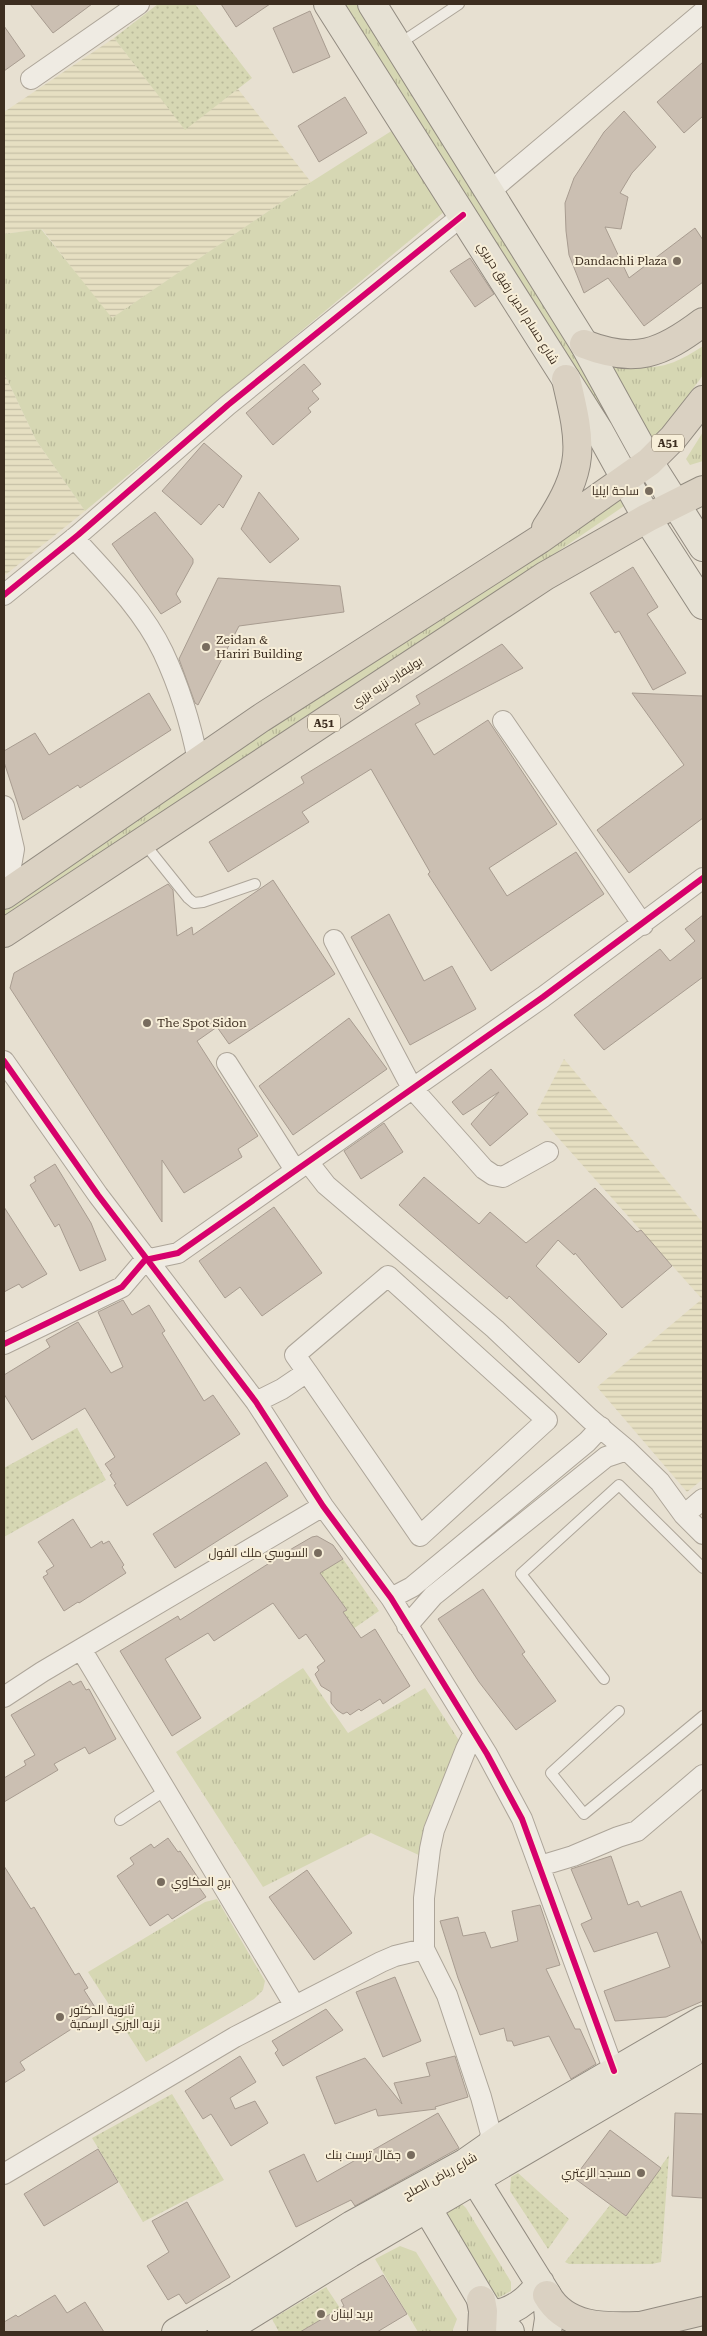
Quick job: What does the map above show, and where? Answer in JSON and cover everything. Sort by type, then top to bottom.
[{"type":"highway","points":[[584,344],[603,351],[640,355],[676,342],[703,322]]},
{"type":"highway","points":[[540,538],[562,504],[577,463],[578,447],[575,419],[566,378]]},
{"type":"highway","name":"A51","points":[[5,883],[198,762],[388,635],[540,538],[649,462],[673,438],[703,400]]},
{"type":"highway","name":"A51","points":[[647,518],[703,490]]},
{"type":"highway","name":"بوليفارد نزيه بزري","points":[[4,933],[544,576],[647,518]]},
{"type":"highway","points":[[544,2289],[569,2315],[590,2326],[626,2329],[703,2312]]},
{"type":"main road","name":"شارع حسام الدين رفيق حريري","points":[[328,4],[600,431],[647,518],[703,605]]},
{"type":"main road","points":[[372,4],[584,344],[649,462],[703,547]]},
{"type":"main road","name":"شارع رياض الصلح","points":[[476,2164],[506,2135],[703,2020]]},
{"type":"main road","name":"شارع رياض الصلح","points":[[222,2332],[476,2164],[696,2054]]},
{"type":"main road","points":[[476,2164],[544,2289],[549,2319],[547,2332]]},
{"type":"main road","points":[[421,2199],[484,2316],[510,2332]]},
{"type":"main road","name":"شارع رياض الصلح","points":[[176,2332],[352,2225],[421,2199]]},
{"type":"main road","points":[[484,2316],[518,2306],[544,2289]]},
{"type":"street","points":[[31,79],[139,4]]},
{"type":"street","points":[[489,192],[703,12]]},
{"type":"street","points":[[4,595],[74,538],[228,405],[462,215]]},
{"type":"street","points":[[74,538],[124,595],[149,628],[163,652],[180,697],[198,762]]},
{"type":"street","points":[[502,721],[643,924]]},
{"type":"street","points":[[4,806],[14,849],[5,883]]},
{"type":"street","points":[[4,1344],[122,1287],[146,1260],[178,1253],[643,924],[703,878]]},
{"type":"street","points":[[334,940],[412,1088],[480,1165],[494,1175],[503,1177],[548,1152]]},
{"type":"street","points":[[4,1062],[146,1260],[256,1402],[323,1506],[391,1598],[474,1733],[522,1818],[614,2071]]},
{"type":"street","points":[[228,1063],[302,1166],[495,1329],[627,1450],[660,1482],[684,1515],[703,1534]]},
{"type":"street","points":[[388,1276],[547,1420],[420,1536],[307,1372],[295,1355],[388,1276]]},
{"type":"street","points":[[256,1402],[282,1389],[307,1372]]},
{"type":"street","points":[[391,1598],[412,1588],[587,1442],[601,1428]]},
{"type":"street","points":[[407,1626],[433,1596],[606,1457],[627,1450]]},
{"type":"street","points":[[684,1515],[703,1499]]},
{"type":"street","points":[[4,1697],[323,1506]]},
{"type":"street","points":[[81,1650],[295,2006]]},
{"type":"street","points":[[474,1733],[434,1830],[424,1898],[424,1949],[447,1995],[481,2097],[491,2134],[476,2164]]},
{"type":"street","points":[[618,1837],[703,1762]]},
{"type":"street","points":[[540,1866],[573,1856],[637,1831],[703,1775]]},
{"type":"street","points":[[4,2174],[235,2036],[388,1959],[424,1949]]},
{"type":"lane","points":[[398,44],[459,4]]},
{"type":"lane","points":[[143,842],[194,903],[203,902],[254,884]]},
{"type":"lane","points":[[604,1679],[521,1574],[619,1485],[703,1568]]},
{"type":"lane","points":[[619,1711],[551,1773],[584,1814],[703,1716]]},
{"type":"lane","points":[[120,1820],[166,1790]]},
{"type":"shaded area","points":[[114,38],[185,129],[238,89],[311,182],[111,319],[42,229],[4,234],[4,112]]},
{"type":"shaded area","points":[[4,373],[36,440],[85,511],[4,576]]},
{"type":"shaded area","points":[[564,1059],[703,1223],[703,1479],[687,1492],[597,1387],[702,1299],[536,1113]]},
{"type":"green space","points":[[158,4],[195,4],[252,78],[185,130],[114,38]]},
{"type":"green space","points":[[342,4],[362,4],[634,446],[627,449]]},
{"type":"green space","points":[[393,130],[445,211],[85,511],[36,440],[4,373],[4,234],[41,229],[112,318],[311,182]]},
{"type":"green space","points":[[703,346],[703,375],[655,441],[600,357],[630,365],[653,367],[676,361]]},
{"type":"green space","points":[[703,432],[703,461],[690,465],[686,459]]},
{"type":"green space","points":[[620,493],[626,502],[624,506],[374,678],[4,923],[4,903]]},
{"type":"green space","points":[[77,1428],[106,1480],[4,1537],[4,1468]]},
{"type":"green space","points":[[343,1559],[379,1611],[340,1638],[350,1622],[343,1612],[347,1610],[334,1592],[312,1577]]},
{"type":"green space","points":[[303,1668],[348,1733],[425,1688],[462,1745],[423,1857],[371,1833],[263,1887],[176,1752]]},
{"type":"green space","points":[[217,1899],[265,1981],[263,1990],[254,1999],[146,2062],[88,1972],[205,1902]]},
{"type":"green space","points":[[172,2094],[224,2180],[143,2222],[92,2138]]},
{"type":"green space","points":[[669,2155],[661,2262],[652,2264],[569,2264],[565,2262],[610,2205],[626,2216]]},
{"type":"green space","points":[[518,2173],[569,2219],[548,2249],[510,2191],[511,2177]]},
{"type":"green space","points":[[456,2204],[462,2204],[466,2208],[511,2282],[511,2291],[498,2298],[493,2294],[444,2215],[449,2208]]},
{"type":"green space","points":[[400,2246],[416,2252],[457,2319],[452,2332],[418,2332],[375,2259]]},
{"type":"green space","points":[[326,2287],[340,2308],[300,2332],[279,2332],[272,2319]]},
{"type":"building","points":[[30,4],[92,4],[53,33]]},
{"type":"building","points":[[221,4],[270,4],[236,27]]},
{"type":"building","points":[[310,11],[330,57],[293,73],[273,28]]},
{"type":"building","points":[[4,26],[25,56],[4,71]]},
{"type":"building","points":[[703,62],[703,116],[684,133],[657,102]]},
{"type":"building","points":[[345,97],[367,133],[319,162],[298,126]]},
{"type":"building","points":[[624,111],[656,147],[632,173],[620,193],[628,197],[621,229],[605,227],[629,278],[695,228],[703,240],[703,282],[644,326],[608,278],[584,293],[569,255],[566,231],[565,203],[574,178],[604,132]]},
{"type":"building","points":[[470,258],[494,294],[475,307],[450,271]]},
{"type":"building","points":[[304,364],[321,384],[312,391],[319,399],[308,408],[311,412],[273,445],[246,413]]},
{"type":"building","points":[[204,443],[242,476],[223,508],[219,504],[201,525],[162,491]]},
{"type":"building","points":[[259,492],[299,539],[270,563],[241,529]]},
{"type":"building","points":[[155,512],[193,559],[193,563],[176,594],[181,602],[161,614],[112,544]]},
{"type":"building","points":[[633,567],[658,607],[647,614],[686,673],[653,690],[619,631],[615,633],[590,593]]},
{"type":"building","name":"Zeidan & Hariri Building","points":[[218,578],[340,586],[344,612],[239,626],[198,705],[195,703],[179,659]]},
{"type":"building","points":[[502,644],[523,668],[415,724],[434,755],[488,720],[557,824],[489,868],[507,896],[576,852],[604,894],[491,971],[428,874],[430,872],[371,769],[302,812],[309,822],[228,872],[209,842],[304,783],[301,777],[420,704],[416,696]]},
{"type":"building","points":[[149,693],[171,730],[80,788],[78,785],[23,820],[4,762],[4,751],[35,733],[49,755]]},
{"type":"building","points":[[632,693],[703,696],[703,818],[629,873],[597,830],[684,765]]},
{"type":"building","name":"The Spot Sidon","points":[[273,880],[335,974],[229,1044],[217,1027],[197,1041],[258,1136],[238,1149],[242,1157],[184,1193],[162,1160],[162,1222],[10,988],[14,973],[168,884],[173,890],[177,936],[192,927],[193,935]]},
{"type":"building","points":[[389,914],[424,981],[452,966],[476,1009],[410,1045],[351,937]]},
{"type":"building","points":[[703,915],[703,977],[604,1050],[574,1015],[660,949],[670,961],[695,941],[685,929]]},
{"type":"building","points":[[349,1018],[387,1069],[293,1135],[259,1086]]},
{"type":"building","points":[[491,1069],[528,1114],[490,1146],[471,1124],[499,1092],[463,1115],[452,1102]]},
{"type":"building","points":[[384,1123],[403,1152],[361,1179],[344,1151]]},
{"type":"building","points":[[55,1164],[91,1223],[106,1260],[80,1271],[59,1224],[55,1227],[30,1185],[36,1181],[34,1177]]},
{"type":"building","points":[[424,1177],[479,1224],[490,1212],[526,1243],[595,1188],[637,1232],[641,1230],[672,1266],[622,1308],[575,1253],[574,1255],[558,1240],[536,1266],[607,1334],[579,1363],[509,1296],[507,1299],[399,1205]]},
{"type":"building","points":[[4,1207],[47,1274],[22,1288],[19,1284],[4,1292]]},
{"type":"building","points":[[274,1207],[322,1273],[262,1316],[240,1287],[225,1298],[199,1261]]},
{"type":"building","points":[[123,1300],[132,1315],[149,1305],[165,1331],[162,1333],[204,1401],[213,1395],[240,1434],[127,1506],[114,1485],[116,1484],[110,1475],[112,1474],[105,1464],[115,1457],[85,1408],[32,1440],[4,1394],[4,1375],[50,1347],[46,1340],[78,1322],[111,1373],[123,1367],[98,1312]]},
{"type":"building","points":[[266,1462],[288,1496],[175,1568],[153,1534]]},
{"type":"building","points":[[73,1519],[91,1548],[102,1541],[103,1544],[109,1541],[124,1565],[122,1567],[126,1573],[64,1611],[43,1577],[48,1574],[46,1571],[54,1566],[38,1542]]},
{"type":"building","points":[[317,1536],[333,1545],[343,1559],[320,1573],[347,1610],[343,1612],[361,1638],[375,1629],[410,1686],[383,1704],[380,1699],[361,1711],[359,1709],[350,1715],[347,1712],[343,1714],[331,1703],[331,1692],[321,1686],[315,1674],[319,1670],[317,1667],[325,1661],[306,1634],[299,1639],[273,1603],[214,1641],[208,1633],[165,1659],[201,1718],[172,1736],[120,1651],[178,1616],[180,1620],[293,1548]]},
{"type":"building","points":[[483,1589],[525,1652],[522,1654],[556,1701],[516,1730],[479,1682],[438,1619]]},
{"type":"building","points":[[70,1681],[73,1685],[81,1681],[86,1690],[89,1689],[116,1739],[89,1754],[85,1747],[54,1764],[58,1770],[4,1802],[4,1778],[26,1765],[24,1761],[35,1755],[11,1715]]},
{"type":"building","name":"برج العكاوي","points":[[168,1838],[178,1852],[180,1851],[203,1885],[199,1887],[206,1897],[172,1919],[168,1914],[150,1926],[117,1876],[134,1864],[130,1858],[151,1844],[154,1848]]},
{"type":"building","points":[[611,1856],[628,1905],[638,1901],[641,1907],[681,1891],[703,1946],[703,2001],[666,2017],[615,2021],[604,1991],[670,1967],[657,1932],[594,1952],[581,1924],[592,1919],[571,1869]]},
{"type":"building","points":[[4,1866],[31,1909],[34,1907],[75,1975],[79,1973],[88,1988],[84,1990],[98,2012],[20,2062],[25,2070],[4,2083]]},
{"type":"building","points":[[307,1870],[352,1933],[314,1960],[269,1897]]},
{"type":"building","points":[[540,1905],[560,1965],[546,1969],[575,2029],[580,2029],[596,2064],[571,2079],[549,2036],[514,2046],[512,2041],[507,2041],[504,2028],[480,2035],[458,1978],[440,1921],[458,1917],[463,1936],[485,1932],[491,1948],[518,1941],[512,1911]]},
{"type":"building","points":[[395,1977],[421,2041],[383,2057],[356,1992]]},
{"type":"building","points":[[326,2009],[343,2030],[283,2066],[275,2053],[278,2050],[272,2041]]},
{"type":"building","points":[[240,2056],[256,2082],[230,2098],[235,2109],[255,2101],[268,2123],[231,2146],[211,2114],[203,2119],[185,2091]]},
{"type":"building","points":[[455,2056],[468,2097],[435,2107],[436,2109],[378,2116],[376,2109],[335,2124],[316,2077],[365,2058],[402,2104],[394,2083],[430,2076],[426,2063]]},
{"type":"building","points":[[438,2113],[459,2148],[355,2206],[351,2200],[296,2227],[269,2171],[304,2154],[317,2182]]},
{"type":"building","points":[[675,2113],[703,2114],[703,2198],[672,2196]]},
{"type":"building","name":"مسجد الزعتري","points":[[610,2130],[661,2168],[626,2216],[574,2178]]},
{"type":"building","points":[[98,2149],[118,2182],[44,2226],[24,2194]]},
{"type":"building","points":[[187,2202],[230,2277],[186,2304],[179,2294],[168,2300],[147,2266],[169,2252],[152,2221]]},
{"type":"building","points":[[383,2275],[407,2314],[377,2332],[300,2332],[344,2306],[341,2300]]},
{"type":"building","points":[[55,2295],[67,2313],[85,2302],[104,2332],[4,2332],[4,2322],[16,2315],[18,2317]]},
{"type":"cycle path","points":[[4,595],[78,535],[228,405],[463,215]]},
{"type":"cycle path","points":[[4,1344],[122,1287],[145,1260],[178,1253],[543,997],[703,878]]},
{"type":"cycle path","points":[[4,1061],[98,1195],[256,1402],[323,1506],[391,1598],[487,1754],[522,1819],[614,2071]]},
{"type":"place","name":"Dandachli Plaza","points":[[677,261]]},
{"type":"place","name":"ساحة ايليا","points":[[649,491]]},
{"type":"place","name":"Zeidan & Hariri Building","points":[[206,647]]},
{"type":"place","name":"The Spot Sidon","points":[[147,1023]]},
{"type":"place","name":"السوسي ملك الفول","points":[[318,1553]]},
{"type":"place","name":"برج العكاوي","points":[[161,1882]]},
{"type":"place","name":"ثانوية الدكتور نزيه البزري الرسمية","points":[[60,2017]]},
{"type":"place","name":"جمّال ترست بنك","points":[[411,2155]]},
{"type":"place","name":"مسجد الزعتري","points":[[641,2173]]},
{"type":"place","name":"بريد لبنان","points":[[321,2314]]}]
